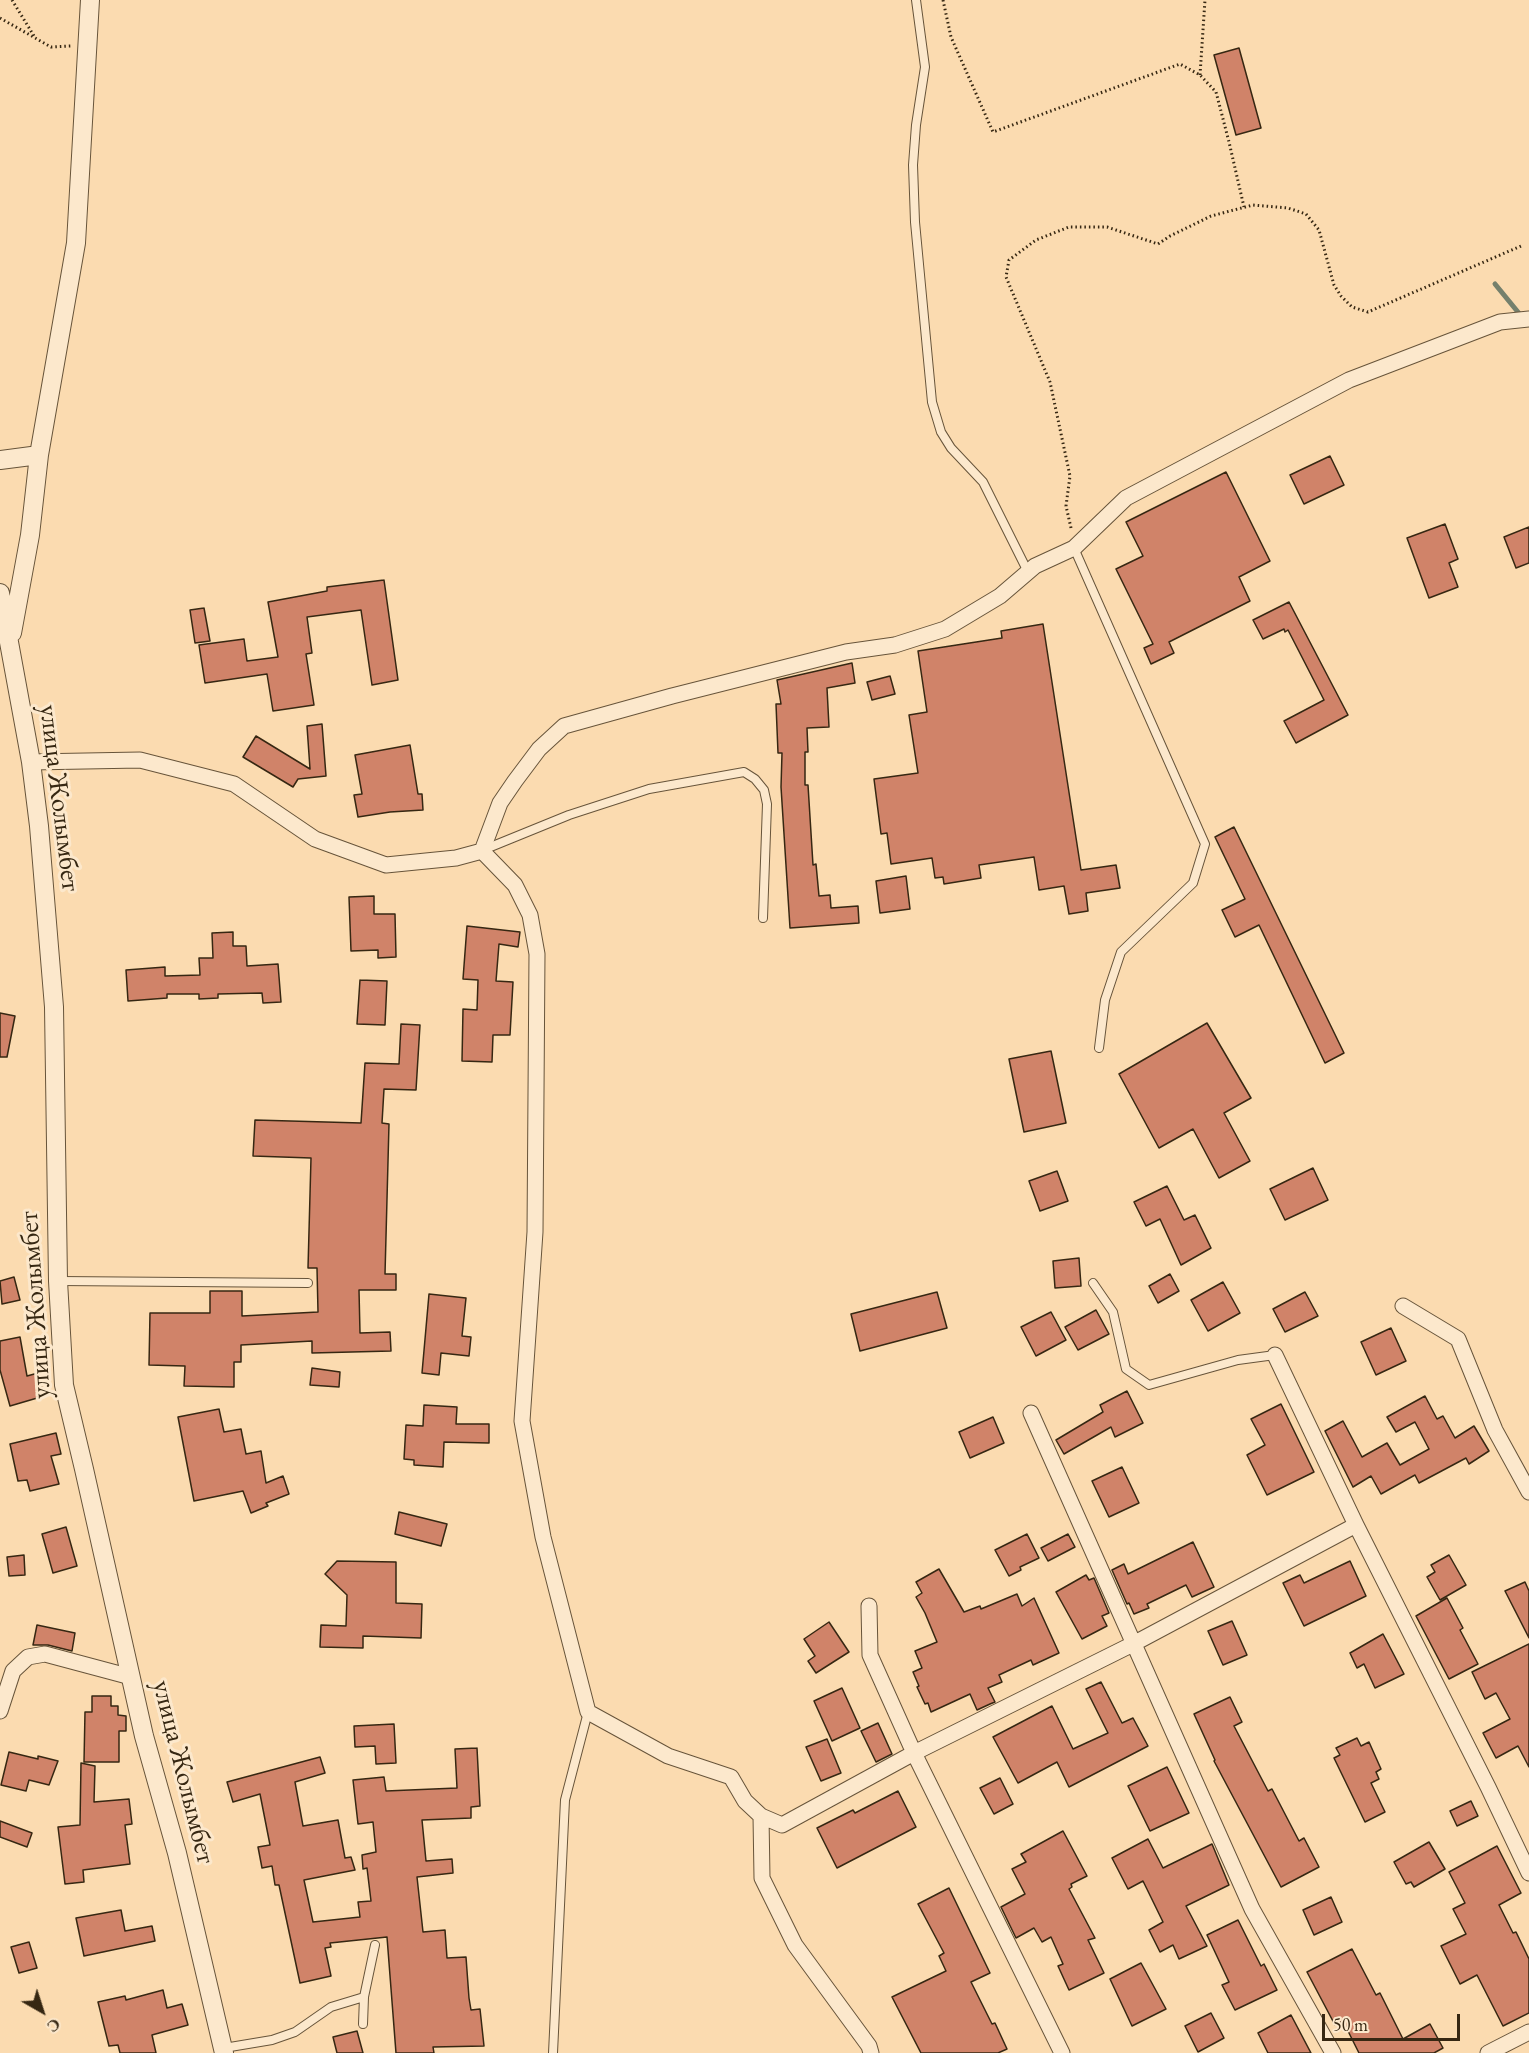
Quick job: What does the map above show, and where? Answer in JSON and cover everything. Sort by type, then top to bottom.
[{"type":"street","points":[[10,647],[30,535],[39,455],[76,243],[90,0]]},
{"type":"street","points":[[482,851],[500,803],[539,749],[564,726],[693,690],[846,652],[895,645],[945,629],[1000,596],[1035,566],[1074,548],[1126,498],[1349,380],[1500,322],[1529,319]]},
{"type":"street","points":[[0,460],[39,455]]},
{"type":"street","name":"улица Жолымбет","points":[[0,593],[31,762],[39,826],[54,1007],[58,1281],[63,1385],[144,1736],[177,1853],[223,2051]]},
{"type":"street","points":[[31,762],[140,760],[234,784],[315,839],[386,865],[456,858],[482,851]]},
{"type":"street","points":[[482,851],[515,885],[530,915],[537,954],[536,1232],[522,1421],[543,1537],[588,1712],[668,1756],[731,1777],[745,1801],[761,1816],[782,1825],[914,1753],[1133,1644],[1356,1525]]},
{"type":"street","points":[[1403,1306],[1458,1339],[1495,1431],[1529,1492]]},
{"type":"street","points":[[1275,1355],[1356,1525],[1529,1873]]},
{"type":"street","points":[[1031,1413],[1252,1910],[1333,2053]]},
{"type":"street","points":[[869,1606],[870,1655],[914,1753],[1059,2052]]},
{"type":"street","points":[[0,1711],[14,1671],[28,1657],[45,1654],[131,1677]]},
{"type":"street","points":[[761,1816],[762,1878],[795,1945],[869,2046],[871,2053]]},
{"type":"street","points":[[1488,2053],[1529,2032]]},
{"type":"lane","points":[[916,0],[925,67],[916,125],[913,177],[932,402],[941,432],[951,448],[983,483],[1028,572]]},
{"type":"lane","points":[[1074,548],[1205,844],[1193,883],[1120,952],[1105,1000],[1099,1048]]},
{"type":"lane","points":[[482,851],[569,815],[649,789],[744,772],[755,779],[764,790],[767,804],[763,918]]},
{"type":"lane","points":[[58,1281],[308,1283]]},
{"type":"lane","points":[[1093,1283],[1113,1311],[1126,1369],[1149,1385],[1238,1360],[1275,1355]]},
{"type":"lane","points":[[553,2053],[565,1800],[588,1712]]},
{"type":"lane","points":[[363,2024],[364,1997],[375,1945]]},
{"type":"lane","points":[[223,2051],[272,2040],[295,2032],[330,2007],[364,1997]]},
{"type":"path","points":[[12,0],[35,38]]},
{"type":"path","points":[[943,0],[951,37],[993,132],[1180,64],[1200,75],[1216,92],[1244,207]]},
{"type":"path","points":[[1200,75],[1205,0]]},
{"type":"path","points":[[0,18],[51,47],[88,46]]},
{"type":"path","points":[[1074,548],[1066,506],[1070,476],[1050,382],[1006,277],[1009,260],[1036,240],[1069,227],[1107,227],[1158,244],[1211,216],[1253,205],[1288,208],[1306,214],[1318,230],[1334,285],[1341,296],[1352,307],[1368,312],[1521,246]]},
{"type":"building","points":[[1239,48],[1261,128],[1236,135],[1214,55]]},
{"type":"building","points":[[1330,456],[1344,485],[1304,504],[1290,475]]},
{"type":"building","points":[[1226,472],[1270,561],[1239,577],[1250,601],[1169,642],[1174,653],[1151,664],[1144,648],[1153,644],[1116,569],[1143,556],[1126,522]]},
{"type":"building","points":[[1445,524],[1458,559],[1449,563],[1458,587],[1429,598],[1407,538]]},
{"type":"building","points":[[1529,527],[1529,563],[1516,568],[1504,537]]},
{"type":"building","points":[[384,580],[398,680],[372,685],[361,610],[307,617],[312,653],[306,654],[314,705],[273,711],[267,674],[205,683],[199,645],[244,639],[247,661],[278,657],[268,602],[327,591],[327,587]]},
{"type":"building","points":[[1289,602],[1348,715],[1296,743],[1284,721],[1324,700],[1288,630],[1285,632],[1284,629],[1263,639],[1253,620]]},
{"type":"building","points":[[204,608],[210,641],[195,643],[190,610]]},
{"type":"building","points":[[1043,624],[1081,870],[1116,865],[1120,888],[1086,893],[1088,911],[1069,914],[1064,886],[1039,890],[1034,857],[979,865],[981,878],[944,884],[943,877],[935,878],[932,858],[891,864],[887,833],[881,834],[874,779],[918,773],[909,715],[927,712],[918,651],[1002,638],[1001,631]]},
{"type":"building","points":[[852,663],[855,683],[827,688],[829,727],[807,728],[808,752],[805,752],[805,785],[808,785],[813,865],[816,864],[819,896],[830,895],[831,908],[858,906],[859,923],[790,928],[781,787],[782,753],[778,753],[776,704],[781,704],[777,680]]},
{"type":"building","points":[[890,676],[895,694],[872,700],[867,682]]},
{"type":"building","points":[[322,724],[326,776],[298,779],[293,787],[243,757],[256,736],[310,769],[307,726]]},
{"type":"building","points":[[410,745],[418,794],[422,794],[423,810],[358,817],[354,795],[362,794],[355,755]]},
{"type":"building","points":[[1234,827],[1344,1053],[1325,1063],[1259,925],[1235,937],[1222,910],[1245,899],[1215,837]]},
{"type":"building","points":[[906,876],[910,909],[880,913],[876,881]]},
{"type":"building","points":[[374,896],[374,914],[395,914],[396,957],[378,958],[378,950],[351,951],[349,897]]},
{"type":"building","points":[[467,926],[520,932],[518,947],[499,944],[496,981],[513,982],[510,1035],[493,1035],[492,1062],[462,1061],[463,1009],[477,1010],[478,980],[463,979]]},
{"type":"building","points":[[233,932],[233,946],[246,946],[247,966],[278,964],[281,1002],[263,1003],[262,993],[218,994],[218,998],[199,999],[199,994],[167,994],[167,998],[128,1001],[126,970],[165,967],[165,976],[200,975],[199,958],[213,958],[212,933]]},
{"type":"building","points":[[360,980],[387,981],[385,1025],[357,1024]]},
{"type":"building","points":[[0,1013],[15,1016],[7,1057],[0,1057]]},
{"type":"building","points":[[1207,1023],[1251,1098],[1224,1113],[1250,1161],[1219,1178],[1193,1129],[1159,1148],[1119,1074]]},
{"type":"building","points":[[401,1024],[420,1025],[416,1090],[384,1089],[382,1123],[389,1124],[385,1274],[396,1274],[396,1290],[359,1290],[360,1333],[390,1332],[391,1351],[312,1353],[312,1341],[241,1345],[241,1362],[234,1362],[234,1387],[184,1386],[185,1366],[149,1365],[150,1313],[210,1313],[210,1291],[242,1291],[242,1316],[318,1312],[317,1268],[308,1268],[311,1158],[253,1156],[255,1120],[361,1123],[365,1063],[399,1064]]},
{"type":"building","points":[[1051,1051],[1066,1123],[1024,1132],[1009,1059]]},
{"type":"building","points":[[1313,1168],[1328,1200],[1285,1220],[1270,1189]]},
{"type":"building","points":[[1057,1171],[1068,1201],[1040,1211],[1029,1181]]},
{"type":"building","points":[[1167,1186],[1184,1220],[1195,1215],[1211,1248],[1181,1265],[1160,1219],[1146,1226],[1134,1202]]},
{"type":"building","points":[[1079,1258],[1081,1286],[1055,1288],[1053,1261]]},
{"type":"building","points":[[1170,1274],[1179,1291],[1158,1303],[1149,1286]]},
{"type":"building","points":[[14,1277],[20,1300],[2,1304],[0,1281]]},
{"type":"building","points":[[1223,1282],[1240,1313],[1208,1331],[1191,1300]]},
{"type":"building","points":[[937,1292],[947,1328],[860,1351],[851,1314]]},
{"type":"building","points":[[1305,1292],[1318,1316],[1285,1332],[1273,1309]]},
{"type":"building","points":[[429,1294],[466,1298],[462,1336],[471,1337],[469,1356],[441,1353],[439,1375],[422,1373]]},
{"type":"building","points":[[1096,1310],[1109,1334],[1078,1350],[1065,1327]]},
{"type":"building","points":[[1051,1312],[1066,1340],[1036,1356],[1021,1327]]},
{"type":"building","points":[[1391,1328],[1406,1361],[1376,1375],[1361,1342]]},
{"type":"building","points":[[20,1337],[27,1376],[38,1373],[44,1396],[10,1406],[0,1370],[0,1341]]},
{"type":"building","points":[[312,1368],[340,1372],[339,1387],[310,1385]]},
{"type":"building","points":[[1127,1391],[1143,1423],[1115,1437],[1111,1427],[1064,1454],[1056,1440],[1103,1412],[1100,1405]]},
{"type":"building","points":[[1425,1396],[1437,1419],[1443,1416],[1455,1438],[1474,1426],[1489,1451],[1469,1464],[1466,1458],[1419,1483],[1415,1475],[1381,1494],[1371,1476],[1353,1487],[1325,1431],[1343,1421],[1362,1457],[1387,1443],[1400,1465],[1429,1449],[1415,1422],[1396,1432],[1387,1417]]},
{"type":"building","points":[[1281,1404],[1314,1472],[1267,1495],[1247,1455],[1265,1445],[1251,1419]]},
{"type":"building","points":[[424,1405],[457,1407],[456,1424],[489,1424],[489,1443],[444,1442],[443,1467],[414,1465],[414,1460],[404,1459],[406,1425],[423,1426]]},
{"type":"building","points":[[219,1409],[224,1432],[241,1429],[246,1454],[261,1451],[266,1483],[283,1476],[289,1494],[266,1503],[268,1506],[251,1513],[243,1491],[194,1501],[178,1417]]},
{"type":"building","points":[[993,1417],[1004,1443],[970,1458],[959,1432]]},
{"type":"building","points":[[56,1433],[61,1454],[51,1456],[59,1484],[30,1491],[27,1480],[18,1481],[10,1444]]},
{"type":"building","points":[[1122,1467],[1139,1503],[1109,1517],[1092,1481]]},
{"type":"building","points":[[399,1512],[447,1524],[441,1546],[395,1534]]},
{"type":"building","points":[[66,1527],[77,1566],[53,1573],[42,1534]]},
{"type":"building","points":[[1027,1534],[1039,1558],[1020,1567],[1021,1570],[1009,1576],[995,1550]]},
{"type":"building","points":[[1068,1534],[1075,1547],[1048,1561],[1041,1548]]},
{"type":"building","points":[[1193,1542],[1214,1587],[1192,1597],[1186,1585],[1147,1604],[1149,1608],[1134,1614],[1112,1570],[1124,1564],[1128,1574]]},
{"type":"building","points":[[24,1555],[25,1575],[9,1576],[7,1557]]},
{"type":"building","points":[[1449,1555],[1466,1585],[1440,1600],[1427,1577],[1435,1572],[1431,1565]]},
{"type":"building","points":[[337,1561],[396,1562],[396,1603],[422,1604],[421,1638],[363,1636],[363,1648],[320,1647],[321,1625],[346,1626],[347,1595],[325,1574]]},
{"type":"building","points":[[1350,1561],[1366,1596],[1304,1626],[1283,1583],[1300,1575],[1304,1583]]},
{"type":"building","points":[[939,1569],[964,1612],[980,1606],[981,1609],[1017,1594],[1022,1606],[1034,1598],[1059,1653],[1033,1665],[1031,1660],[999,1675],[1002,1682],[988,1688],[995,1702],[977,1710],[970,1694],[931,1712],[917,1687],[919,1686],[913,1672],[922,1668],[915,1651],[937,1642],[916,1597],[922,1593],[916,1582]]},
{"type":"building","points":[[1086,1575],[1089,1580],[1094,1578],[1109,1613],[1102,1616],[1107,1626],[1082,1639],[1056,1592]]},
{"type":"building","points":[[1525,1582],[1529,1591],[1529,1638],[1505,1591]]},
{"type":"building","points":[[1447,1598],[1463,1628],[1460,1630],[1478,1664],[1449,1679],[1416,1616]]},
{"type":"building","points":[[1232,1621],[1247,1655],[1223,1665],[1208,1631]]},
{"type":"building","points":[[829,1622],[849,1652],[816,1673],[808,1661],[815,1656],[804,1639]]},
{"type":"building","points":[[37,1625],[75,1633],[72,1651],[48,1645],[33,1645]]},
{"type":"building","points":[[1383,1634],[1404,1674],[1375,1688],[1364,1664],[1357,1668],[1350,1653]]},
{"type":"building","points":[[1529,1644],[1529,1767],[1518,1746],[1496,1758],[1483,1733],[1510,1719],[1496,1693],[1485,1699],[1472,1672]]},
{"type":"building","points":[[1101,1682],[1122,1723],[1133,1718],[1148,1746],[1069,1787],[1057,1762],[1018,1783],[993,1737],[1052,1706],[1073,1749],[1108,1733],[1086,1689]]},
{"type":"building","points":[[842,1688],[860,1728],[832,1741],[814,1701]]},
{"type":"building","points":[[92,1696],[111,1696],[111,1706],[118,1706],[118,1715],[126,1716],[126,1731],[119,1731],[119,1762],[84,1762],[85,1712],[92,1712]]},
{"type":"building","points":[[1230,1697],[1242,1722],[1234,1726],[1268,1791],[1272,1789],[1299,1841],[1304,1838],[1319,1867],[1281,1887],[1214,1761],[1194,1714]]},
{"type":"building","points":[[878,1723],[892,1754],[876,1762],[861,1731]]},
{"type":"building","points":[[394,1724],[396,1763],[376,1764],[375,1746],[355,1747],[354,1726]]},
{"type":"building","points":[[1357,1738],[1361,1746],[1369,1742],[1381,1769],[1376,1772],[1379,1779],[1371,1783],[1385,1812],[1365,1822],[1334,1758],[1340,1755],[1336,1748]]},
{"type":"building","points":[[827,1739],[841,1773],[821,1781],[806,1747]]},
{"type":"building","points":[[477,1748],[480,1806],[471,1807],[471,1818],[422,1820],[426,1861],[452,1859],[453,1873],[417,1877],[423,1932],[445,1930],[447,1958],[466,1957],[471,2010],[480,2009],[484,2046],[433,2047],[434,2053],[396,2053],[387,1937],[330,1943],[331,1947],[325,1948],[331,1976],[300,1983],[279,1885],[275,1885],[272,1866],[262,1868],[258,1847],[270,1845],[260,1794],[233,1802],[227,1782],[320,1757],[325,1773],[295,1782],[303,1826],[338,1820],[345,1858],[351,1857],[355,1870],[304,1880],[313,1922],[360,1917],[358,1902],[371,1901],[367,1868],[363,1869],[362,1855],[376,1852],[373,1822],[358,1824],[353,1780],[384,1777],[386,1791],[457,1788],[455,1749]]},
{"type":"building","points":[[9,1752],[58,1761],[49,1785],[29,1780],[26,1791],[1,1785]]},
{"type":"building","points":[[81,1763],[95,1766],[94,1802],[129,1799],[132,1824],[125,1825],[130,1864],[83,1870],[84,1882],[65,1884],[58,1827],[80,1825]]},
{"type":"building","points":[[1167,1767],[1189,1813],[1150,1831],[1128,1786]]},
{"type":"building","points":[[1000,1778],[1013,1804],[994,1814],[980,1788]]},
{"type":"building","points":[[898,1791],[916,1827],[837,1868],[817,1828],[853,1810],[855,1813]]},
{"type":"building","points":[[1471,1801],[1478,1816],[1457,1826],[1450,1811]]},
{"type":"building","points":[[0,1821],[32,1833],[27,1847],[0,1837]]},
{"type":"building","points":[[1063,1831],[1087,1876],[1071,1884],[1072,1887],[1069,1889],[1095,1938],[1088,1940],[1104,1973],[1069,1990],[1058,1966],[1063,1964],[1051,1937],[1042,1942],[1034,1928],[1016,1938],[1001,1907],[1025,1894],[1012,1869],[1026,1862],[1021,1854]]},
{"type":"building","points":[[1148,1839],[1163,1868],[1212,1844],[1229,1885],[1186,1906],[1207,1946],[1179,1959],[1173,1945],[1160,1952],[1149,1930],[1163,1922],[1143,1881],[1128,1889],[1112,1858]]},
{"type":"building","points":[[1429,1842],[1445,1869],[1414,1887],[1411,1882],[1406,1884],[1394,1862]]},
{"type":"building","points":[[1497,1846],[1521,1893],[1499,1905],[1529,1959],[1529,2013],[1503,2026],[1477,1975],[1460,1984],[1441,1946],[1466,1934],[1453,1909],[1465,1903],[1449,1872]]},
{"type":"building","points":[[949,1888],[990,1973],[971,1982],[1007,2049],[998,2053],[921,2053],[892,1997],[946,1971],[939,1956],[944,1953],[918,1904]]},
{"type":"building","points":[[1331,1897],[1342,1922],[1314,1935],[1303,1910]]},
{"type":"building","points":[[121,1910],[125,1931],[152,1926],[155,1941],[84,1956],[76,1918]]},
{"type":"building","points":[[1238,1920],[1261,1966],[1264,1964],[1277,1990],[1235,2010],[1222,1985],[1229,1982],[1207,1935]]},
{"type":"building","points":[[29,1942],[37,1968],[19,1973],[11,1947]]},
{"type":"building","points":[[1352,1949],[1376,1995],[1380,1993],[1403,2039],[1430,2024],[1443,2048],[1434,2053],[1359,2053],[1343,2021],[1335,2025],[1307,1972]]},
{"type":"building","points":[[1141,1963],[1166,2009],[1132,2026],[1110,1979]]},
{"type":"building","points":[[163,1990],[167,2008],[182,2004],[188,2025],[152,2035],[156,2053],[120,2053],[118,2045],[109,2046],[98,2002],[125,1996],[126,2000]]},
{"type":"building","points":[[1211,2013],[1224,2038],[1198,2052],[1185,2026]]},
{"type":"building","points":[[1291,2015],[1311,2053],[1268,2053],[1258,2033]]},
{"type":"building","points":[[357,2031],[363,2053],[337,2053],[333,2037]]},
{"type":"waterway","points":[[1495,284],[1522,317]]}]
